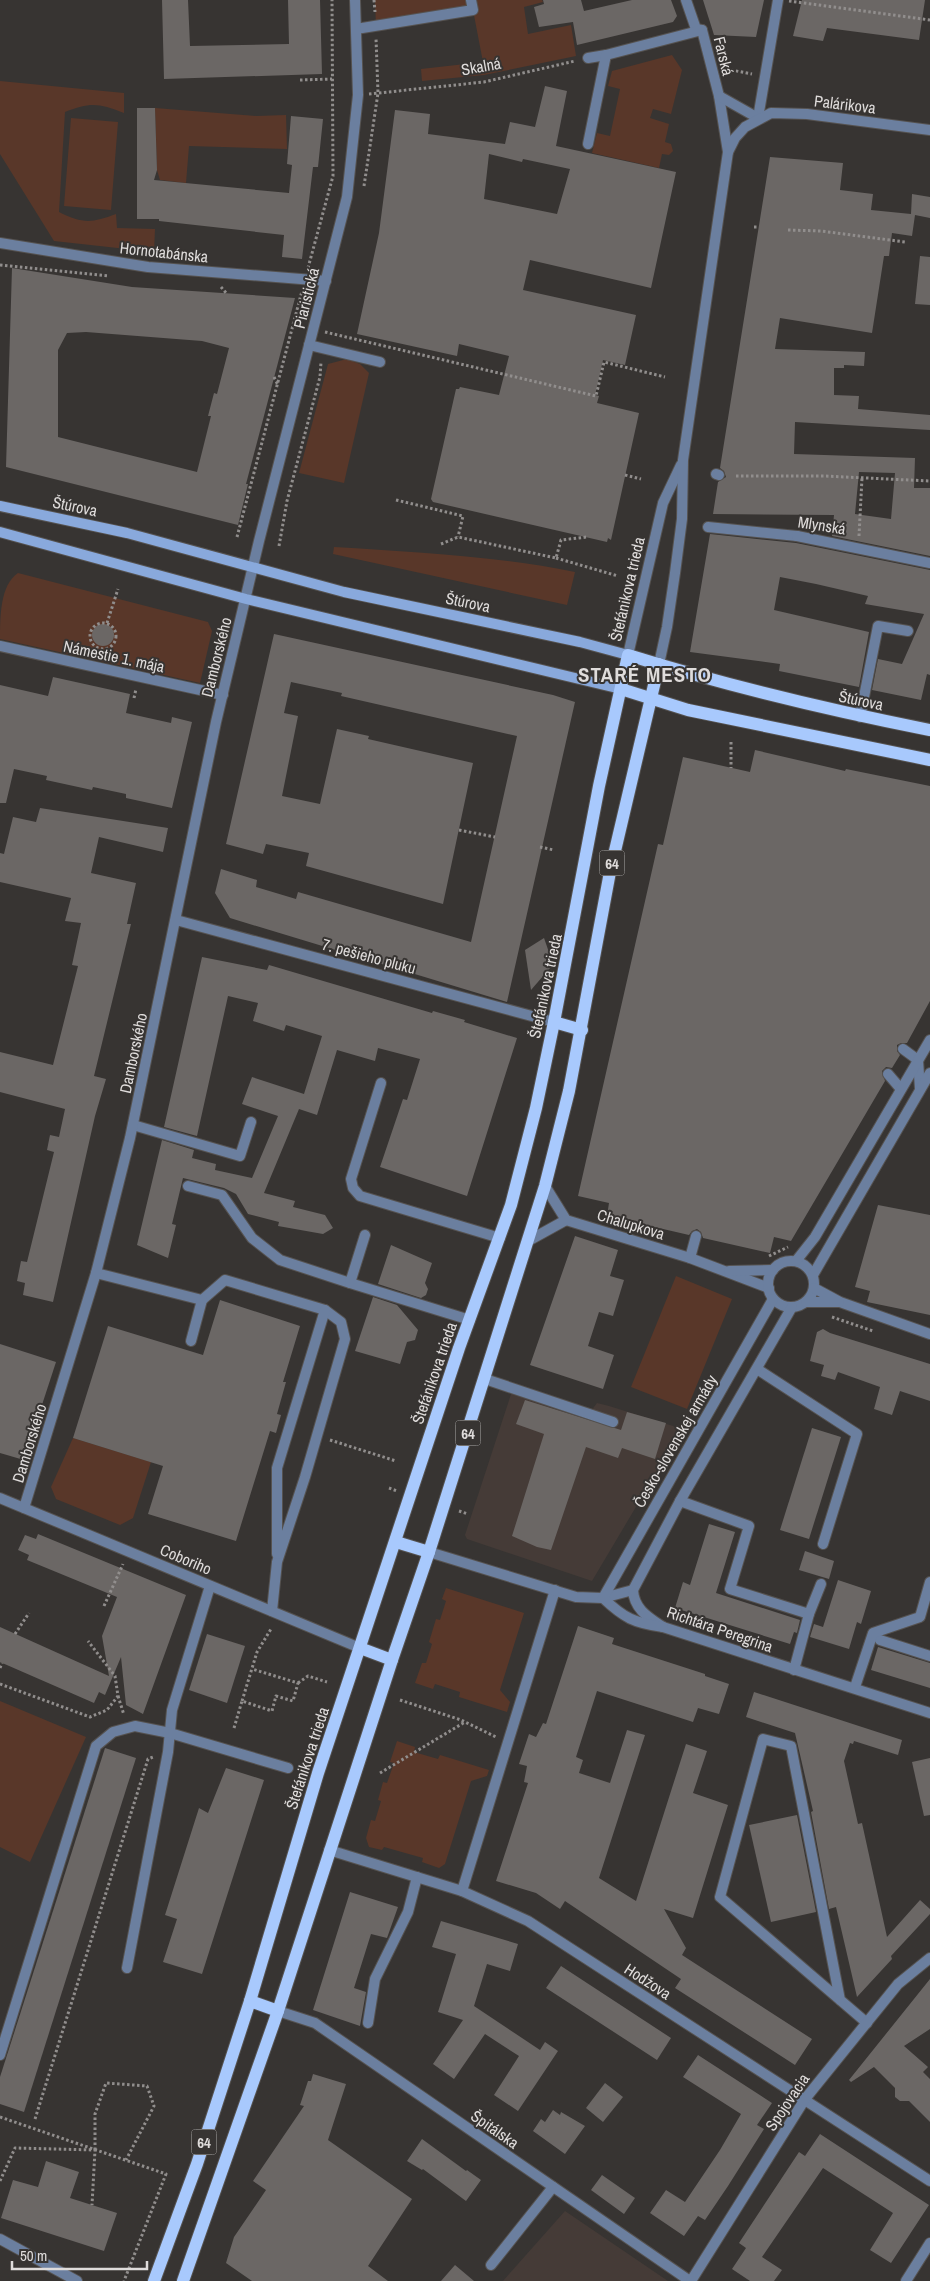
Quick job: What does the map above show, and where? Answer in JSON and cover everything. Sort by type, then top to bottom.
[{"type":"main road","name":"Štúrova","points":[[0,506],[127,533],[344,592],[580,642],[780,699],[930,730]]},
{"type":"main road","points":[[0,532],[246,598],[621,689],[688,710],[930,760]]},
{"type":"main road","name":"Štefánikova trieda","points":[[154,2281],[197,2164],[250,2001],[318,1774],[470,1320],[500,1238],[523,1162],[554,1022],[599,786],[628,655]]},
{"type":"main road","name":"64","points":[[183,2281],[278,2011],[329,1850],[485,1379],[545,1186],[582,1030],[610,872],[659,664]]},
{"type":"main road","points":[[554,1022],[582,1030]]},
{"type":"main road","points":[[396,1542],[429,1552]]},
{"type":"main road","points":[[360,1648],[392,1660]]},
{"type":"main road","points":[[250,2001],[278,2011]]},
{"type":"street","name":"Piaristická","points":[[246,598],[347,196],[358,95],[355,0]]},
{"type":"street","points":[[356,29],[472,10],[471,0]]},
{"type":"street","name":"Farská","points":[[686,0],[696,29],[702,30],[719,96],[728,152]]},
{"type":"street","points":[[758,118],[778,0]]},
{"type":"street","points":[[588,58],[702,30]]},
{"type":"street","points":[[588,144],[606,55]]},
{"type":"street","name":"Farská","points":[[719,96],[758,118]]},
{"type":"street","name":"Palárikova","points":[[758,118],[771,113],[786,112],[930,130]]},
{"type":"street","name":"Štefánikova trieda","points":[[659,664],[667,627],[682,519],[683,460],[728,152],[735,138],[744,127],[758,118]]},
{"type":"street","name":"Hornotabánska","points":[[0,243],[148,267],[326,281]]},
{"type":"street","points":[[310,345],[380,362]]},
{"type":"street","name":"Štefánikova trieda","points":[[628,655],[663,503],[683,460]]},
{"type":"street","name":"Mlynská","points":[[708,527],[797,536],[858,546],[930,563]]},
{"type":"street","name":"Damborského","points":[[24,1508],[96,1273],[133,1125],[222,695],[246,598]]},
{"type":"street","points":[[860,717],[878,626],[908,631]]},
{"type":"street","name":"Námestie 1. mája","points":[[0,646],[222,695]]},
{"type":"street","name":"7. pešieho pluku","points":[[176,920],[554,1022]]},
{"type":"street","points":[[796,1261],[815,1237],[900,1088],[930,1040]]},
{"type":"street","points":[[903,1049],[918,1060],[920,1089]]},
{"type":"street","points":[[813,1275],[930,1073]]},
{"type":"street","points":[[888,1074],[900,1088]]},
{"type":"street","points":[[381,1083],[352,1179],[353,1188],[360,1196],[500,1238]]},
{"type":"street","points":[[133,1125],[240,1156],[251,1122]]},
{"type":"street","points":[[188,1186],[222,1195],[252,1238],[280,1260],[470,1320]]},
{"type":"street","points":[[528,1241],[566,1220],[545,1186]]},
{"type":"street","name":"Chalupkova","points":[[566,1220],[690,1258],[768,1288]]},
{"type":"street","points":[[350,1283],[365,1234]]},
{"type":"street","points":[[690,1258],[696,1236]]},
{"type":"street","points":[[806,1302],[814,1288],[813,1275],[809,1269],[796,1261],[783,1262],[770,1275],[768,1288],[773,1299],[778,1303],[792,1307],[806,1302],[840,1302]]},
{"type":"street","name":"Chalupkova","points":[[725,1271],[773,1270]]},
{"type":"street","points":[[96,1273],[202,1300]]},
{"type":"street","points":[[191,1342],[202,1300],[224,1280],[325,1310],[341,1322],[345,1339],[277,1562]]},
{"type":"street","points":[[814,1288],[840,1302],[930,1334]]},
{"type":"street","name":"Česko-slovenskej armády","points":[[604,1598],[773,1299]]},
{"type":"street","points":[[429,1552],[576,1597],[604,1598],[633,1590],[680,1501],[792,1307]]},
{"type":"street","points":[[272,1611],[277,1562],[277,1468],[325,1310]]},
{"type":"street","points":[[757,1369],[857,1434],[823,1544]]},
{"type":"street","points":[[485,1379],[613,1422]]},
{"type":"street","name":"Coboriho","points":[[0,1498],[360,1648]]},
{"type":"street","points":[[680,1501],[749,1526],[730,1589],[809,1614]]},
{"type":"street","points":[[855,1687],[873,1633],[920,1617],[930,1582]]},
{"type":"street","points":[[794,1670],[809,1614],[821,1584]]},
{"type":"street","points":[[127,1968],[168,1752],[172,1710],[210,1586]]},
{"type":"street","points":[[462,1891],[555,1590]]},
{"type":"street","name":"Richtára Peregrina","points":[[633,1590],[633,1601],[644,1615],[663,1627],[794,1670],[855,1687],[930,1713]]},
{"type":"street","points":[[604,1598],[622,1616],[640,1624],[663,1627]]},
{"type":"street","points":[[880,1640],[930,1656]]},
{"type":"street","points":[[0,2055],[96,1746],[113,1732],[135,1726],[170,1733],[288,1768]]},
{"type":"street","points":[[840,2000],[791,1746],[763,1739],[720,1897],[840,2000],[867,2023]]},
{"type":"street","name":"Hodžova","points":[[329,1850],[462,1891],[528,1921],[930,2181]]},
{"type":"street","points":[[368,2023],[375,1979],[408,1912],[417,1877]]},
{"type":"street","name":"Spojovacia","points":[[690,2281],[805,2099],[898,1984],[930,1958]]},
{"type":"street","name":"Špitálska","points":[[278,2011],[315,2023],[690,2281]]},
{"type":"street","points":[[491,2265],[553,2186]]},
{"type":"street","points":[[0,2239],[77,2281]]},
{"type":"street","points":[[906,2281],[930,2243]]},
{"type":"path","points":[[374,0],[378,93]]},
{"type":"path","points":[[784,0],[930,20]]},
{"type":"path","name":"Skalná","points":[[358,95],[484,82],[588,58]]},
{"type":"path","points":[[723,69],[765,76]]},
{"type":"path","points":[[300,80],[332,79]]},
{"type":"path","points":[[788,230],[821,231],[905,242]]},
{"type":"path","points":[[219,284],[227,294]]},
{"type":"path","points":[[325,332],[596,396],[604,362],[665,376]]},
{"type":"path","points":[[274,377],[278,385]]},
{"type":"path","points":[[625,475],[641,479]]},
{"type":"path","points":[[736,476],[862,478],[930,482]]},
{"type":"path","points":[[858,546],[862,478]]},
{"type":"path","points":[[396,500],[462,516],[458,537]]},
{"type":"path","points":[[441,544],[458,537],[556,558],[618,576]]},
{"type":"path","points":[[556,558],[562,540],[588,537]]},
{"type":"path","points":[[107,623],[118,589]]},
{"type":"path","points":[[97,623],[107,623],[115,630],[116,640],[109,648],[98,649],[90,642],[90,631],[97,623]]},
{"type":"path","points":[[731,742],[731,768]]},
{"type":"path","points":[[459,830],[495,837]]},
{"type":"path","points":[[540,847],[554,850]]},
{"type":"path","points":[[825,1315],[882,1334]]},
{"type":"path","points":[[316,1436],[396,1461]]},
{"type":"path","points":[[459,1511],[468,1514]]},
{"type":"path","points":[[104,1606],[128,1552]]},
{"type":"path","points":[[15,1634],[29,1613]]},
{"type":"path","points":[[234,1728],[257,1652],[272,1629]]},
{"type":"path","points":[[88,1641],[115,1676],[124,1716]]},
{"type":"path","points":[[0,1668],[2,1663]]},
{"type":"path","points":[[252,1669],[298,1683]]},
{"type":"path","points":[[242,1701],[272,1710],[276,1696],[293,1701],[298,1683],[308,1676],[327,1682]]},
{"type":"path","points":[[0,1684],[90,1716],[107,1710],[118,1696]]},
{"type":"path","points":[[400,1700],[465,1722],[499,1738]]},
{"type":"path","points":[[380,1773],[465,1722]]},
{"type":"path","points":[[36,2118],[148,1759],[168,1752]]},
{"type":"path","points":[[92,2205],[95,2114],[106,2083],[147,2086],[154,2106],[126,2160]]},
{"type":"path","points":[[0,2116],[166,2174],[124,2281]]},
{"type":"path","points":[[0,2181],[16,2148],[95,2150]]},
{"type":"shaded area","points":[[375,0],[542,0],[543,2],[524,7],[528,34],[571,25],[576,56],[484,75],[422,81],[421,69],[483,62],[473,10],[376,26]]},
{"type":"shaded area","points":[[672,55],[682,70],[671,114],[653,109],[650,118],[669,124],[665,142],[671,144],[673,151],[669,155],[662,154],[659,168],[592,153],[597,133],[610,136],[620,89],[608,86],[612,71]]},
{"type":"shaded area","points":[[0,81],[124,93],[124,113],[108,107],[94,105],[65,112],[59,212],[75,219],[88,221],[116,214],[117,228],[155,229],[154,252],[54,241],[0,154]]},
{"type":"shaded area","points":[[155,108],[257,116],[286,115],[287,149],[189,146],[186,183],[160,180],[157,170]]},
{"type":"shaded area","points":[[71,118],[118,122],[111,210],[64,206]]},
{"type":"shaded area","points":[[347,359],[360,364],[369,373],[344,483],[299,473],[328,364]]},
{"type":"shaded area","points":[[334,547],[485,558],[575,572],[567,605],[333,554]]},
{"type":"shaded area","points":[[18,573],[208,622],[212,631],[200,683],[0,639],[4,593],[12,578]]},
{"type":"shaded area","points":[[676,1276],[732,1299],[687,1409],[631,1387]]},
{"type":"shaded area","points":[[514,1385],[591,1411],[597,1403],[609,1406],[673,1426],[681,1431],[592,1581],[467,1539],[465,1535]]},
{"type":"shaded area","points":[[73,1438],[151,1462],[133,1518],[120,1525],[56,1499],[51,1487]]},
{"type":"shaded area","points":[[446,1588],[524,1613],[500,1690],[510,1702],[507,1712],[459,1697],[460,1692],[435,1684],[433,1689],[415,1683],[422,1663],[426,1663],[432,1644],[429,1642],[436,1619],[440,1620],[446,1601],[442,1599]]},
{"type":"shaded area","points":[[0,1701],[86,1737],[30,1862],[0,1847]]},
{"type":"shaded area","points":[[397,1741],[415,1747],[414,1752],[438,1759],[440,1755],[489,1770],[487,1776],[471,1781],[445,1864],[439,1868],[422,1862],[423,1858],[384,1847],[382,1850],[369,1847],[366,1838],[371,1820],[375,1821],[381,1801],[378,1800],[383,1782],[387,1783],[394,1763],[390,1762]]},
{"type":"shaded area","points":[[565,2211],[668,2281],[503,2281]]},
{"type":"building","points":[[162,0],[188,0],[190,46],[289,44],[288,0],[320,0],[322,74],[164,79]]},
{"type":"building","points":[[543,0],[581,0],[584,11],[632,0],[671,0],[677,16],[673,22],[577,45],[573,22],[539,27],[534,7],[544,4]]},
{"type":"building","points":[[703,0],[764,0],[756,37],[714,35]]},
{"type":"building","points":[[802,0],[925,0],[919,40],[827,28],[823,41],[793,36]]},
{"type":"building","points":[[545,86],[567,91],[556,146],[676,172],[651,288],[530,260],[523,290],[636,315],[625,365],[603,360],[595,395],[599,396],[597,403],[639,413],[611,540],[608,538],[607,542],[433,502],[431,499],[456,389],[460,387],[499,395],[509,356],[459,344],[457,356],[357,334],[379,233],[395,110],[430,114],[428,134],[505,144],[510,122],[535,127]],"holes":[[[489,154],[522,162],[523,159],[570,169],[557,214],[484,199]]]},
{"type":"building","points":[[137,108],[155,108],[157,170],[154,180],[289,193],[292,165],[287,164],[291,116],[323,119],[318,167],[313,167],[302,259],[282,257],[284,235],[159,221],[159,219],[137,219]]},
{"type":"building","points":[[770,157],[843,163],[840,190],[873,194],[871,210],[911,214],[912,194],[930,197],[930,218],[915,215],[912,236],[892,233],[889,256],[884,256],[872,333],[780,318],[775,349],[865,352],[864,366],[844,365],[844,368],[834,368],[834,395],[859,396],[858,409],[930,415],[930,430],[795,422],[794,454],[915,458],[914,488],[930,488],[930,556],[832,536],[834,515],[713,514],[718,482],[726,477],[724,471],[720,468]],"holes":[[[859,472],[895,473],[891,519],[855,514]]]},
{"type":"building","points":[[920,256],[930,257],[930,305],[915,304]]},
{"type":"building","points":[[12,268],[132,287],[295,298],[246,484],[248,484],[238,525],[6,467]],"holes":[[[86,332],[202,341],[229,348],[217,394],[214,393],[208,416],[211,416],[197,472],[58,437],[58,350],[67,333]]]},
{"type":"building","points":[[710,534],[796,543],[930,570],[930,675],[927,674],[921,700],[872,690],[878,659],[902,664],[924,614],[865,604],[868,596],[816,584],[780,577],[774,610],[869,632],[859,687],[779,671],[780,664],[690,652]]},
{"type":"building","points":[[103,624],[111,627],[114,635],[111,643],[103,646],[95,643],[92,635],[95,627]]},
{"type":"building","points":[[274,634],[553,695],[575,702],[507,1002],[230,918],[215,893],[221,869],[257,880],[256,887],[296,899],[298,892],[471,942],[517,736],[341,696],[342,693],[291,682],[284,713],[298,716],[282,796],[320,804],[337,729],[369,736],[368,739],[473,763],[443,904],[306,866],[309,853],[266,844],[263,854],[226,844]]},
{"type":"building","points":[[53,677],[130,694],[126,713],[171,723],[172,717],[192,722],[172,808],[126,798],[126,794],[93,787],[92,790],[46,780],[47,776],[14,769],[6,803],[0,803],[0,685],[48,696]]},
{"type":"building","points":[[755,750],[845,771],[846,769],[930,786],[930,1001],[907,1043],[897,1045],[897,1051],[900,1055],[892,1068],[886,1067],[882,1071],[885,1081],[791,1241],[774,1237],[770,1253],[703,1238],[701,1232],[697,1229],[689,1235],[607,1216],[609,1203],[578,1196],[658,844],[663,845],[683,757],[750,772]]},
{"type":"building","points":[[40,808],[168,828],[163,852],[99,837],[91,873],[136,883],[127,924],[131,924],[94,1076],[106,1079],[95,1116],[53,1302],[23,1295],[25,1283],[17,1281],[21,1261],[27,1262],[54,1152],[47,1150],[50,1135],[59,1137],[65,1109],[0,1092],[0,1052],[53,1065],[78,966],[72,965],[81,923],[65,921],[71,898],[0,882],[0,853],[4,854],[13,817],[36,822]]},
{"type":"building","points":[[544,938],[552,961],[550,968],[531,990],[525,950]]},
{"type":"building","points":[[202,957],[267,970],[269,965],[432,1013],[433,1011],[465,1020],[464,1022],[517,1038],[467,1196],[380,1167],[403,1099],[407,1100],[420,1059],[378,1048],[375,1061],[337,1050],[317,1115],[299,1109],[264,1193],[295,1201],[293,1207],[325,1215],[333,1228],[323,1234],[278,1226],[279,1222],[248,1214],[236,1194],[224,1188],[183,1178],[172,1224],[176,1225],[168,1258],[137,1245],[162,1140],[194,1150],[192,1158],[216,1164],[215,1170],[252,1178],[278,1116],[242,1104],[252,1077],[304,1094],[322,1036],[286,1025],[284,1031],[253,1021],[258,1003],[228,996],[197,1136],[164,1127]]},
{"type":"building","points":[[878,1205],[930,1215],[930,1315],[867,1302],[870,1291],[855,1287]]},
{"type":"building","points":[[575,1236],[618,1250],[610,1276],[624,1280],[613,1316],[599,1312],[588,1346],[614,1355],[603,1389],[530,1365]]},
{"type":"building","points":[[391,1245],[432,1263],[425,1283],[428,1289],[426,1295],[421,1298],[378,1284]]},
{"type":"building","points":[[373,1297],[397,1305],[418,1330],[415,1340],[407,1342],[400,1364],[355,1351]]},
{"type":"building","points":[[220,1300],[300,1326],[283,1382],[286,1382],[277,1414],[281,1415],[276,1433],[270,1431],[236,1541],[148,1514],[163,1466],[73,1438],[108,1326],[203,1355]]},
{"type":"building","points":[[823,1329],[830,1333],[930,1364],[930,1401],[900,1391],[892,1415],[874,1409],[880,1387],[838,1372],[835,1380],[821,1376],[824,1365],[810,1361],[817,1332]]},
{"type":"building","points":[[0,1344],[56,1362],[24,1460],[0,1453]]},
{"type":"building","points":[[525,1400],[621,1430],[627,1412],[666,1423],[655,1459],[622,1448],[618,1458],[586,1447],[551,1550],[537,1547],[512,1536],[544,1434],[516,1424]]},
{"type":"building","points":[[812,1428],[841,1437],[809,1539],[780,1530]]},
{"type":"building","points":[[709,1524],[735,1532],[716,1593],[800,1620],[797,1633],[794,1632],[790,1644],[675,1608],[683,1582],[690,1585]]},
{"type":"building","points":[[38,1534],[186,1595],[143,1714],[126,1705],[121,1657],[105,1695],[99,1692],[94,1703],[0,1662],[0,1627],[109,1676],[102,1636],[117,1597],[27,1560],[29,1555],[18,1550],[25,1535],[36,1539]]},
{"type":"building","points":[[805,1551],[834,1561],[829,1579],[799,1570]]},
{"type":"building","points":[[838,1580],[871,1591],[861,1624],[857,1622],[849,1649],[810,1637],[814,1624],[823,1627]]},
{"type":"building","points":[[578,1626],[614,1638],[612,1644],[705,1674],[705,1676],[729,1684],[719,1714],[698,1708],[693,1722],[597,1691],[576,1757],[583,1760],[579,1773],[610,1783],[627,1730],[645,1735],[599,1878],[636,1901],[686,1744],[707,1751],[693,1793],[728,1805],[693,1918],[664,1909],[686,1948],[682,1955],[812,2039],[795,2065],[675,1988],[681,1979],[565,1901],[560,1909],[536,1893],[496,1881],[528,1783],[524,1782],[527,1766],[519,1764],[529,1734],[536,1737],[543,1723],[546,1724]]},
{"type":"building","points":[[207,1634],[245,1646],[227,1703],[189,1690]]},
{"type":"building","points":[[878,1647],[930,1663],[930,1688],[871,1670]]},
{"type":"building","points":[[754,1692],[902,1740],[898,1755],[854,1741],[853,1744],[850,1743],[844,1761],[858,1824],[862,1823],[887,1937],[920,1900],[930,1909],[930,1914],[891,1956],[892,1959],[857,1997],[836,1907],[829,1909],[811,1812],[813,1811],[795,1733],[746,1717]]},
{"type":"building","points":[[105,1748],[136,1758],[24,2112],[0,2104],[0,2077]]},
{"type":"building","points":[[930,1758],[930,1815],[924,1816],[912,1762]]},
{"type":"building","points":[[226,1768],[264,1780],[202,1974],[163,1962],[177,1919],[165,1915],[199,1808],[208,1813]]},
{"type":"building","points":[[797,1815],[816,1912],[771,1922],[749,1825]]},
{"type":"building","points":[[350,1892],[398,1907],[387,1938],[371,1934],[354,1988],[366,1992],[360,2026],[313,2010]]},
{"type":"building","points":[[441,1921],[518,1944],[510,1971],[487,1964],[474,2006],[540,2050],[545,2042],[558,2051],[518,2111],[494,2095],[519,2056],[485,2034],[454,2079],[433,2064],[463,2020],[438,2012],[456,1954],[432,1947]]},
{"type":"building","points":[[561,1966],[671,2038],[657,2060],[546,1988]]},
{"type":"building","points":[[930,1979],[930,2029],[904,2046],[928,2067],[923,2072],[930,2079],[930,2122],[909,2101],[900,2101],[895,2097],[895,2088],[874,2067],[851,2082],[849,2080]]},
{"type":"building","points":[[698,2055],[772,2103],[757,2125],[764,2129],[728,2186],[705,2220],[698,2216],[684,2236],[650,2213],[666,2190],[685,2202],[720,2150],[741,2114],[683,2077]]},
{"type":"building","points":[[313,2074],[346,2084],[328,2140],[412,2199],[368,2266],[388,2281],[252,2281],[226,2263],[234,2237],[266,2190],[253,2181],[304,2106],[300,2105],[308,2081],[311,2081]]},
{"type":"building","points":[[605,2083],[623,2097],[603,2122],[586,2108]]},
{"type":"building","points":[[553,2110],[560,2115],[561,2112],[585,2126],[565,2154],[533,2131],[541,2119],[545,2122]]},
{"type":"building","points":[[820,2134],[929,2205],[891,2263],[870,2250],[893,2213],[823,2168],[762,2257],[782,2270],[774,2281],[750,2281],[732,2269],[746,2248],[739,2243],[799,2152],[805,2156]]},
{"type":"building","points":[[422,2139],[481,2180],[466,2201],[423,2169],[407,2161]]},
{"type":"building","points":[[46,2161],[79,2172],[70,2198],[117,2213],[104,2251],[1,2218],[13,2180],[38,2187]]},
{"type":"building","points":[[602,2175],[635,2198],[624,2214],[591,2190]]},
{"type":"building","points":[[455,2265],[474,2281],[441,2281]]},
{"type":"district","name":"STARÉ MESTO","points":[[645,674]]}]
